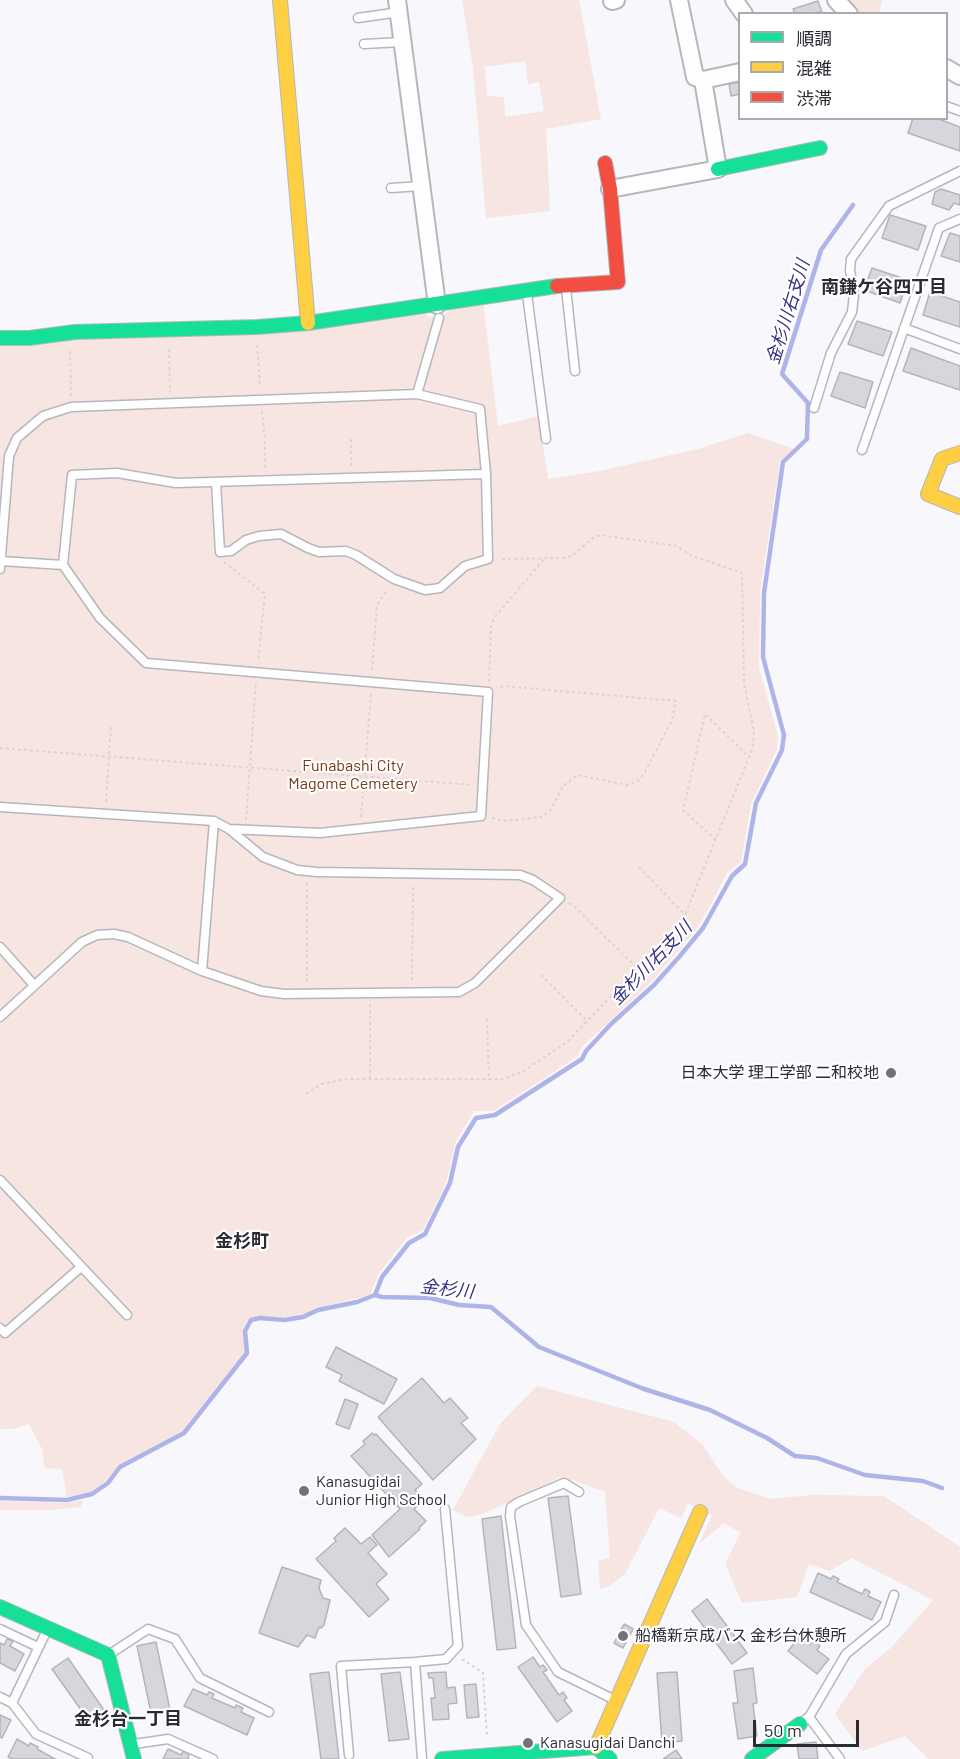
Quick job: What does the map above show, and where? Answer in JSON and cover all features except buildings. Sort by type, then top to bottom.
[{"type":"street","points":[[280,0],[308,323]]},
{"type":"street","points":[[678,0],[695,76],[703,80],[738,72]]},
{"type":"street","points":[[398,6],[438,311]]},
{"type":"street","points":[[703,80],[718,169]]},
{"type":"street","points":[[610,189],[820,148]]},
{"type":"street","points":[[0,338],[29,338],[75,332],[203,329],[308,323],[438,311],[526,290],[618,282],[610,189],[605,163]]},
{"type":"street","points":[[960,453],[942,459],[928,494],[960,507]]},
{"type":"street","points":[[596,1747],[700,1512]]},
{"type":"street","points":[[0,1607],[108,1655],[134,1759]]},
{"type":"street","points":[[752,1759],[805,1721]]},
{"type":"street","points":[[442,1759],[596,1747],[610,1759]]},
{"type":"lane","points":[[358,18],[398,6]]},
{"type":"lane","points":[[364,44],[402,42]]},
{"type":"lane","points":[[814,408],[831,353],[852,312],[854,295],[850,270],[851,259],[889,207],[960,171]]},
{"type":"lane","points":[[391,188],[421,186]]},
{"type":"lane","points":[[862,450],[939,228],[960,219]]},
{"type":"lane","points":[[566,285],[575,371]]},
{"type":"lane","points":[[526,290],[546,439]]},
{"type":"lane","points":[[417,394],[438,311]]},
{"type":"lane","points":[[904,328],[960,349]]},
{"type":"lane","points":[[0,569],[9,456],[17,438],[43,416],[71,407],[417,394],[480,409],[486,474],[488,559],[465,567],[440,588],[426,590],[394,579],[346,550],[319,552],[281,534],[258,536],[246,540],[231,551],[220,552],[216,482]]},
{"type":"lane","points":[[229,829],[320,834],[481,816],[488,692],[146,663],[100,618],[63,565],[72,475],[117,474],[176,483],[486,474]]},
{"type":"lane","points":[[1,561],[63,565]]},
{"type":"lane","points":[[0,807],[214,821],[229,829],[263,856],[297,870],[520,875],[533,880],[560,898],[475,983],[459,992],[261,991],[202,971],[128,937],[114,934],[97,935],[82,942],[0,1017]]},
{"type":"lane","points":[[202,971],[214,821]]},
{"type":"lane","points":[[0,947],[34,985]]},
{"type":"lane","points":[[0,1180],[127,1315]]},
{"type":"lane","points":[[0,1328],[5,1333],[81,1266]]},
{"type":"lane","points":[[579,1492],[564,1483],[511,1507],[510,1516],[526,1625],[558,1672],[616,1700]]},
{"type":"lane","points":[[349,1755],[341,1666],[446,1659],[458,1646],[445,1509]]},
{"type":"lane","points":[[840,1759],[805,1721],[846,1654],[885,1622],[894,1595]]},
{"type":"lane","points":[[12,1703],[48,1628]]},
{"type":"lane","points":[[0,1629],[38,1647]]},
{"type":"lane","points":[[108,1655],[148,1629],[175,1639],[201,1677],[269,1712]]},
{"type":"lane","points":[[415,1662],[422,1759]]},
{"type":"lane","points":[[0,1698],[12,1703],[36,1734],[88,1758]]},
{"type":"lane","points":[[131,1744],[168,1739],[213,1759]]},
{"type":"path","points":[[257,339],[265,441],[264,481]]},
{"type":"path","points":[[168,343],[171,403]]},
{"type":"path","points":[[70,351],[71,407]]},
{"type":"path","points":[[351,439],[351,478]]},
{"type":"path","points":[[306,1094],[321,1084],[333,1081],[504,1079],[524,1071],[568,1041],[686,916],[753,747],[754,732],[744,683],[742,573],[690,555],[677,546],[600,536],[592,538],[573,555],[566,558],[488,559]]},
{"type":"path","points":[[481,816],[504,821],[541,817],[550,811],[563,786],[576,775],[627,784],[638,781],[672,720],[676,700],[503,686],[488,692],[491,625],[494,618],[544,558]]},
{"type":"path","points":[[221,560],[266,594],[257,672],[246,830]]},
{"type":"path","points":[[360,829],[377,605],[394,579]]},
{"type":"path","points":[[716,840],[683,810],[705,714],[749,757]]},
{"type":"path","points":[[105,814],[111,724]]},
{"type":"path","points":[[0,748],[482,786]]},
{"type":"path","points":[[639,867],[686,916]]},
{"type":"path","points":[[306,993],[307,880]]},
{"type":"path","points":[[412,993],[413,881]]},
{"type":"path","points":[[560,898],[576,907],[638,969]]},
{"type":"path","points":[[541,975],[587,1021]]},
{"type":"path","points":[[370,993],[370,1079]]},
{"type":"path","points":[[488,1019],[489,1080]]},
{"type":"path","points":[[452,1652],[483,1673],[487,1738]]},
{"type":"green space","points":[[462,0],[579,0],[601,119],[546,129],[550,211],[486,218],[473,68]],"holes":[[[525,61],[528,84],[539,82],[544,111],[505,117],[504,97],[487,96],[485,67]]]},
{"type":"green space","points":[[844,0],[882,0],[879,12],[859,12]]},
{"type":"green space","name":"Funabashi City Magome Cemetery","points":[[483,302],[498,426],[539,416],[548,479],[600,471],[698,449],[748,433],[794,449],[780,461],[760,592],[759,668],[778,736],[777,750],[751,804],[741,862],[727,873],[699,926],[676,954],[651,982],[581,1048],[578,1056],[494,1111],[474,1111],[456,1141],[446,1183],[423,1230],[407,1237],[378,1275],[370,1295],[316,1308],[307,1314],[284,1318],[261,1316],[246,1321],[243,1331],[245,1352],[182,1431],[123,1463],[92,1492],[67,1497],[62,1469],[45,1468],[42,1449],[29,1424],[13,1429],[0,1429],[0,342],[425,313],[430,318],[443,316],[453,307]]},
{"type":"green space","points":[[537,1386],[674,1422],[702,1444],[724,1477],[737,1488],[771,1499],[812,1495],[884,1496],[960,1547],[960,1759],[929,1759],[905,1736],[862,1751],[835,1714],[865,1669],[892,1647],[933,1600],[852,1558],[829,1571],[809,1564],[797,1597],[742,1603],[725,1563],[741,1533],[724,1523],[699,1544],[712,1515],[688,1504],[681,1518],[659,1508],[625,1574],[609,1586],[600,1589],[598,1561],[610,1558],[605,1492],[559,1478],[483,1514],[467,1517],[453,1510],[500,1424]]},
{"type":"green space","points":[[83,1500],[81,1507],[51,1510],[0,1510],[0,1501],[67,1503]]},
{"type":"waterway","name":"金杉川右支川","points":[[375,1295],[382,1277],[409,1243],[425,1234],[450,1183],[458,1147],[476,1118],[495,1115],[582,1059],[586,1051],[611,1024],[654,985],[679,957],[703,928],[732,876],[745,864],[756,803],[782,750],[784,735],[763,657],[764,593],[783,462],[807,439],[808,403],[782,374],[821,250],[853,205]]},
{"type":"waterway","name":"金杉川","points":[[0,1498],[67,1500],[92,1494],[108,1483],[120,1467],[184,1433],[247,1353],[245,1331],[251,1320],[260,1318],[284,1320],[303,1317],[318,1310],[357,1302],[375,1295],[430,1298],[459,1305],[491,1307],[539,1347],[644,1389],[710,1410],[767,1438],[795,1456],[817,1458],[865,1475],[923,1481],[942,1488]]},
{"type":"traffic: fast","points":[[718,169],[820,148]]},
{"type":"traffic: fast","points":[[0,338],[29,338],[75,332],[257,327],[308,323],[557,286]]},
{"type":"traffic: fast","points":[[0,1607],[108,1655],[134,1759]]},
{"type":"traffic: fast","points":[[752,1759],[800,1724]]},
{"type":"traffic: fast","points":[[442,1759],[596,1747],[610,1759]]},
{"type":"traffic: slow","points":[[280,0],[308,323]]},
{"type":"traffic: slow","points":[[960,453],[942,459],[928,494],[960,507]]},
{"type":"traffic: slow","points":[[596,1747],[700,1512]]},
{"type":"traffic: jam","points":[[557,286],[618,282],[610,189],[605,163]]},
{"type":"place","name":"日本大学 理工学部 二和校地","points":[[891,1073]]},
{"type":"place","name":"Kanasugidai Junior High School","points":[[304,1491]]},
{"type":"place","name":"船橋新京成バス 金杉台休憩所","points":[[623,1636]]},
{"type":"place","name":"Kanasugidai Danchi","points":[[528,1743]]},
{"type":"district","name":"南鎌ケ谷四丁目","points":[[884,287]]},
{"type":"district","name":"金杉町","points":[[242,1241]]},
{"type":"district","name":"金杉台一丁目","points":[[128,1719]]}]
